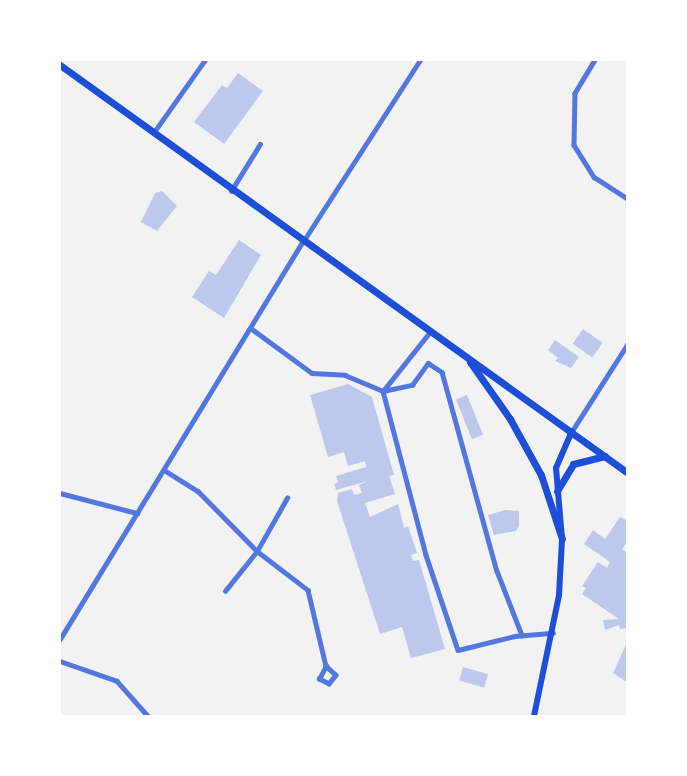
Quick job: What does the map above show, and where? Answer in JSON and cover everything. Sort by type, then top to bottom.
[{"type":"main road","points":[[60,65],[302,243],[466,356],[628,473]]},
{"type":"main road","points":[[466,356],[510,419],[541,475],[562,538]]},
{"type":"main road","points":[[534,716],[552,633],[562,538],[556,468],[572,431]]},
{"type":"main road","points":[[557,491],[573,464],[605,456]]},
{"type":"street","points":[[154,133],[205,60]]},
{"type":"street","points":[[60,639],[252,329],[302,243],[420,60]]},
{"type":"street","points":[[595,60],[575,93],[574,145],[594,177],[628,199]]},
{"type":"street","points":[[231,191],[260,144]]},
{"type":"street","points":[[252,329],[312,373],[345,375],[383,391],[412,385],[428,363],[442,372],[497,571],[522,635]]},
{"type":"street","points":[[383,391],[430,332]]},
{"type":"street","points":[[572,431],[628,343]]},
{"type":"street","points":[[383,391],[426,555],[458,650],[522,635],[552,633]]},
{"type":"street","points":[[164,470],[198,491],[257,551],[307,590],[326,666]]},
{"type":"street","points":[[60,493],[137,513]]},
{"type":"street","points":[[225,592],[257,551],[287,498]]},
{"type":"street","points":[[60,661],[117,681],[148,716]]},
{"type":"building","points":[[238,73],[263,91],[224,144],[194,122],[222,85],[227,88]]},
{"type":"building","points":[[162,191],[177,206],[157,231],[141,222],[155,193]]},
{"type":"building","points":[[239,240],[261,255],[224,318],[192,297],[209,271],[216,275]]},
{"type":"building","points":[[583,329],[603,343],[592,358],[573,344]]},
{"type":"building","points":[[555,340],[579,357],[571,368],[555,361],[558,358],[548,350]]},
{"type":"building","points":[[348,384],[372,397],[394,475],[389,476],[395,494],[365,503],[370,517],[398,504],[404,528],[408,526],[417,553],[411,555],[413,561],[419,560],[445,649],[411,658],[402,627],[380,634],[337,501],[338,493],[352,489],[354,495],[362,493],[359,485],[368,481],[336,490],[334,484],[338,482],[336,476],[366,467],[365,461],[348,466],[344,452],[328,457],[310,395]]},
{"type":"building","points":[[467,395],[483,435],[472,439],[456,399]]},
{"type":"building","points":[[505,510],[519,511],[519,526],[516,531],[494,535],[488,515]]},
{"type":"building","points":[[620,517],[628,521],[628,541],[622,549],[628,553],[628,628],[620,629],[619,625],[605,630],[603,620],[619,619],[582,594],[586,588],[582,586],[598,562],[607,568],[610,562],[584,544],[593,530],[605,539]]},
{"type":"building","points":[[628,640],[628,683],[613,673]]},
{"type":"building","points":[[463,667],[488,674],[484,688],[459,680]]}]
